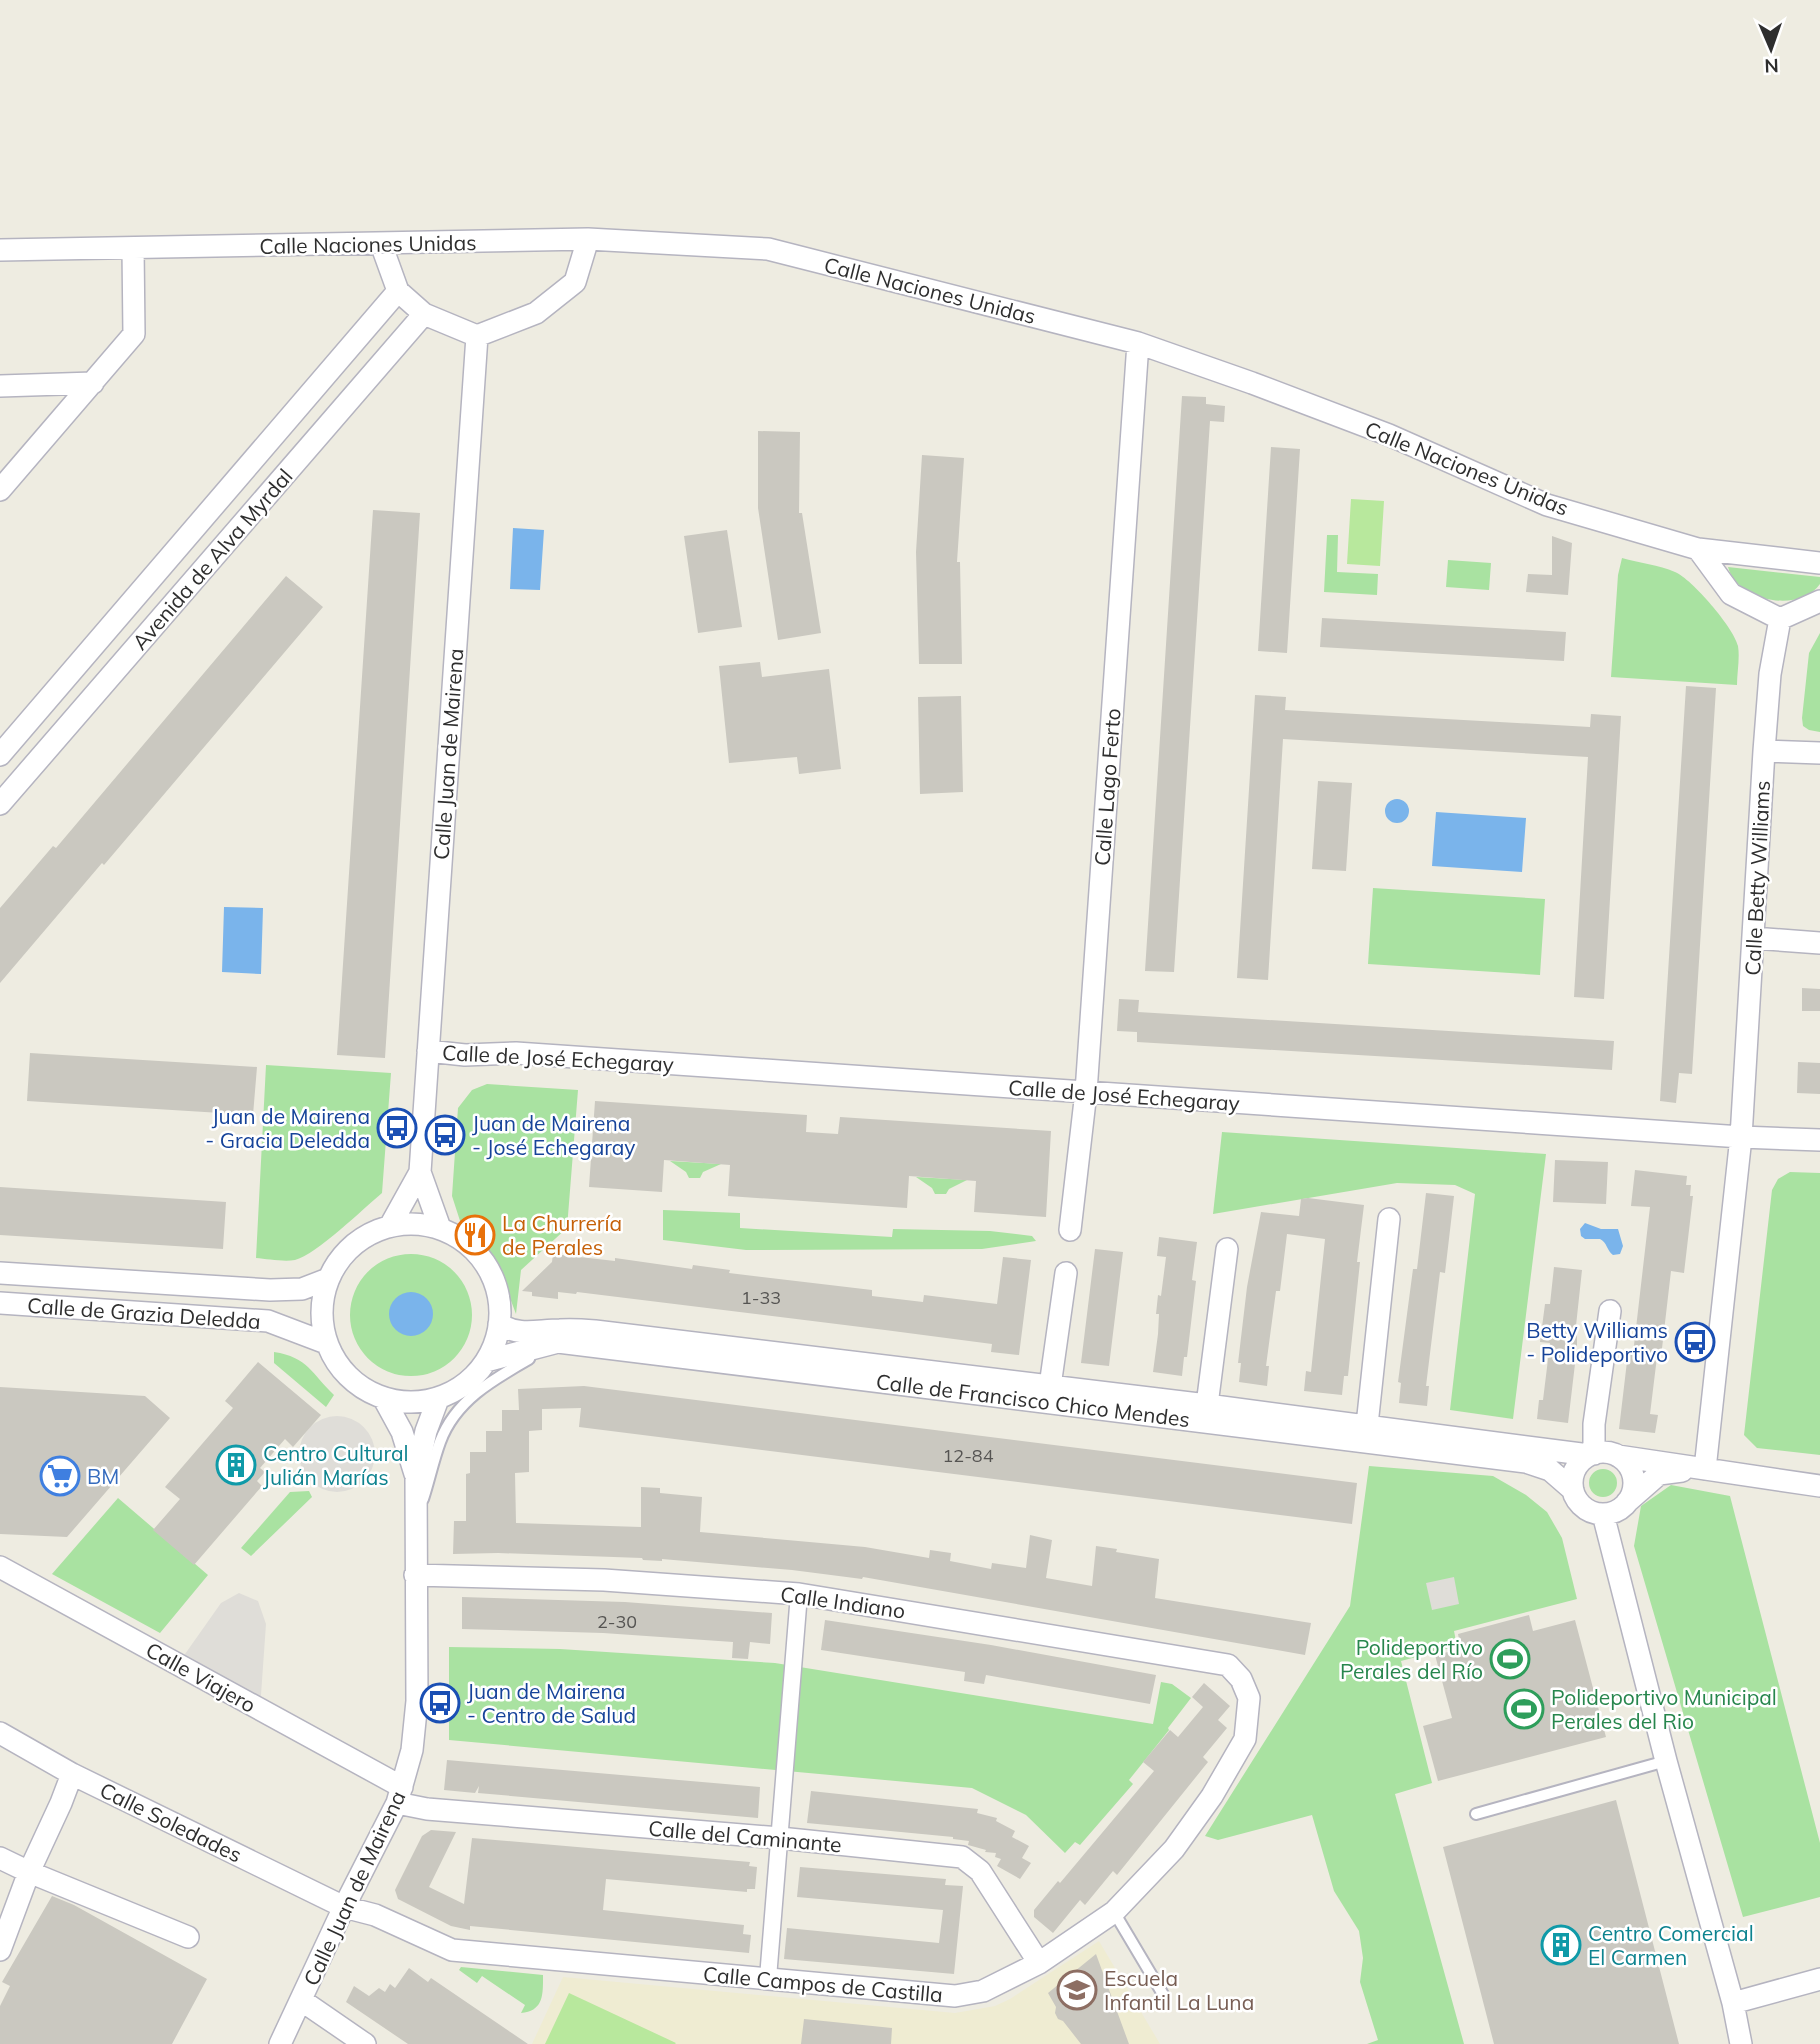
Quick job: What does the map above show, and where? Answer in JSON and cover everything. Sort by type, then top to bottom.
[{"type":"street","name":"Calle Naciones Unidas","points":[[0,250],[588,239],[768,249],[1138,343],[1390,435],[1547,505],[1698,549],[1820,563]]},
{"type":"street","points":[[381,244],[398,291],[424,314],[477,336],[537,313],[575,282],[588,239]]},
{"type":"street","points":[[0,490],[134,334],[133,248]]},
{"type":"street","name":"Avenida de Alva Myrdal","points":[[0,755],[398,291]]},
{"type":"street","name":"Avenida de Alva Myrdal","points":[[0,804],[424,314]]},
{"type":"street","name":"Calle Juan de Mairena","points":[[440,1228],[420,1172],[477,336]]},
{"type":"street","name":"Calle Lago Ferto","points":[[1070,1230],[1086,1092],[1138,343]]},
{"type":"street","points":[[0,386],[93,383]]},
{"type":"street","points":[[1698,549],[1731,593],[1780,620],[1820,601]]},
{"type":"street","name":"Calle Betty Williams","points":[[1704,1469],[1741,1137],[1770,674],[1780,620]]},
{"type":"street","points":[[1765,751],[1820,753]]},
{"type":"street","points":[[1753,938],[1820,943]]},
{"type":"street","name":"Calle de José Echegaray","points":[[428,1051],[465,1055],[516,1053],[1030,1090],[1820,1140]]},
{"type":"street","name":"Calle Juan de Mairena","points":[[390,1226],[420,1172]]},
{"type":"street","points":[[1367,1425],[1389,1219]]},
{"type":"street","points":[[415,1224],[440,1228],[464,1241],[484,1261],[496,1285],[501,1313],[497,1340],[483,1367],[460,1388],[438,1399],[408,1403],[384,1399],[359,1387],[339,1368],[326,1343],[321,1320],[322,1297],[328,1279],[344,1253],[365,1236],[390,1226],[415,1224]]},
{"type":"street","points":[[1207,1405],[1227,1249]]},
{"type":"street","name":"Calle de Grazia Deledda","points":[[0,1273],[270,1290],[302,1289],[328,1279]]},
{"type":"street","points":[[1050,1386],[1066,1273]]},
{"type":"street","name":"Calle de Grazia Deledda","points":[[0,1303],[268,1321],[326,1343]]},
{"type":"street","points":[[1592,1455],[1610,1311]]},
{"type":"street","name":"Calle de Francisco Chico Mendes","points":[[499,1324],[524,1334],[558,1329],[595,1331],[1207,1405],[1592,1455]]},
{"type":"street","name":"Calle de Francisco Chico Mendes","points":[[486,1361],[558,1342],[1526,1462],[1550,1470],[1573,1490]]},
{"type":"street","name":"Calle Juan de Mairena","points":[[384,1399],[402,1432],[416,1477]]},
{"type":"street","name":"Calle Juan de Mairena","points":[[280,2044],[400,1795],[412,1750],[417,1701],[416,1477],[426,1431],[438,1399]]},
{"type":"street","points":[[1704,1469],[1659,1474],[1620,1508],[1603,1514],[1584,1507],[1573,1490],[1575,1470],[1592,1455],[1609,1453],[1618,1456],[1704,1469],[1818,1491]]},
{"type":"street","points":[[1618,1456],[1625,1461],[1633,1477],[1634,1486],[1627,1502]]},
{"type":"street","points":[[1603,1514],[1666,1761],[1733,2003],[1741,2044]]},
{"type":"street","name":"Calle Viajero","points":[[0,1567],[177,1664],[400,1795]]},
{"type":"street","name":"Calle Indiano","points":[[415,1575],[604,1580],[799,1594],[1228,1664],[1241,1679],[1249,1698]]},
{"type":"street","points":[[768,1978],[799,1594]]},
{"type":"street","name":"Calle Campos de Castilla","points":[[344,1907],[375,1915],[452,1950],[955,1996],[983,1991],[1039,1962],[1114,1912],[1174,1849],[1212,1796],[1245,1739],[1249,1698]]},
{"type":"street","name":"Calle Soledades","points":[[0,1733],[72,1774],[344,1907]]},
{"type":"street","points":[[0,1950],[29,1872],[72,1774]]},
{"type":"street","name":"Calle del Caminante","points":[[400,1795],[426,1809],[780,1838],[962,1857],[980,1871],[1039,1962]]},
{"type":"street","points":[[0,1858],[188,1937]]},
{"type":"street","points":[[1733,2003],[1820,1979]]},
{"type":"street","points":[[301,2000],[365,2044]]},
{"type":"lane","points":[[416,1526],[441,1440],[457,1412],[476,1391],[529,1359],[533,1347]]},
{"type":"lane","points":[[1476,1815],[1666,1761]]},
{"type":"lane","points":[[1114,1912],[1164,1996]]},
{"type":"shaded area","points":[[337,1416],[351,1419],[364,1427],[372,1440],[375,1454],[372,1468],[364,1481],[351,1489],[337,1492],[323,1489],[310,1481],[302,1468],[299,1454],[302,1440],[310,1427],[323,1419]]},
{"type":"shaded area","points":[[1454,1577],[1459,1604],[1432,1610],[1426,1583]]},
{"type":"shaded area","points":[[239,1593],[258,1601],[266,1624],[260,1709],[178,1664],[221,1603]]},
{"type":"shaded area","points":[[1099,1941],[1160,2044],[532,2044],[563,1977],[955,2013],[995,2006],[1010,1999]]},
{"type":"green space","points":[[1351,499],[1384,501],[1380,566],[1347,564]]},
{"type":"green space","points":[[1327,535],[1338,535],[1337,572],[1378,574],[1377,595],[1324,592]]},
{"type":"green space","points":[[1622,558],[1675,572],[1701,594],[1735,638],[1739,660],[1737,685],[1611,677],[1618,575]]},
{"type":"green space","points":[[1448,560],[1491,563],[1489,590],[1446,587]]},
{"type":"green space","points":[[1728,567],[1820,577],[1820,584],[1798,599],[1770,600],[1743,588]]},
{"type":"green space","points":[[1820,633],[1820,732],[1803,726],[1802,718],[1809,653]]},
{"type":"green space","points":[[1373,888],[1545,899],[1540,975],[1368,964]]},
{"type":"green space","points":[[266,1065],[391,1073],[382,1193],[327,1241],[295,1260],[256,1258]]},
{"type":"green space","points":[[487,1084],[578,1090],[567,1228],[521,1270],[516,1314],[498,1266],[462,1227],[452,1196],[458,1108],[472,1090]]},
{"type":"green space","points":[[1222,1132],[1546,1154],[1513,1419],[1450,1410],[1475,1194],[1455,1185],[1397,1183],[1213,1214]]},
{"type":"green space","points":[[670,1161],[721,1164],[703,1172],[700,1178],[689,1178],[686,1172]]},
{"type":"green space","points":[[1790,1172],[1820,1173],[1820,1455],[1757,1448],[1744,1435],[1772,1190],[1778,1179]]},
{"type":"green space","points":[[916,1177],[967,1180],[949,1189],[946,1194],[935,1194],[932,1188]]},
{"type":"green space","points":[[663,1210],[740,1213],[740,1228],[892,1237],[893,1229],[990,1231],[1032,1236],[1036,1241],[982,1249],[746,1250],[663,1240]]},
{"type":"green space","points":[[411,1254],[434,1259],[454,1272],[467,1292],[472,1315],[467,1338],[454,1358],[434,1371],[411,1376],[388,1371],[368,1358],[355,1338],[350,1315],[355,1292],[368,1272],[388,1259]]},
{"type":"green space","points":[[274,1352],[295,1358],[314,1373],[334,1395],[326,1407],[274,1363]]},
{"type":"green space","points":[[1369,1466],[1493,1476],[1526,1495],[1547,1512],[1562,1538],[1577,1599],[1454,1631],[1457,1646],[1401,1661],[1432,1783],[1395,1794],[1464,2044],[1367,2044],[1378,2040],[1360,1982],[1363,1958],[1359,1931],[1334,1891],[1312,1815],[1218,1840],[1205,1836],[1350,1606]]},
{"type":"green space","points":[[1603,1469],[1613,1473],[1617,1483],[1613,1493],[1603,1497],[1593,1493],[1589,1483],[1593,1473]]},
{"type":"green space","points":[[1671,1485],[1730,1496],[1820,1843],[1820,1897],[1743,1917],[1634,1546],[1641,1506]]},
{"type":"green space","points":[[309,1491],[312,1497],[251,1556],[241,1548],[290,1492]]},
{"type":"green space","points":[[118,1498],[208,1575],[160,1633],[52,1574]]},
{"type":"green space","points":[[449,1647],[560,1649],[775,1663],[1153,1724],[1161,1682],[1172,1684],[1191,1698],[1129,1780],[1133,1784],[1080,1845],[1075,1842],[1065,1853],[1026,1815],[972,1788],[449,1740]]},
{"type":"green space","points":[[461,1967],[543,1975],[541,2000],[534,2009],[521,2013],[525,2005],[482,1976],[477,1983],[459,1970]]},
{"type":"green space","points":[[569,1993],[676,2043],[545,2044]]},
{"type":"water","points":[[513,528],[544,530],[540,590],[510,589]]},
{"type":"water","points":[[1397,799],[1406,802],[1409,811],[1406,820],[1397,823],[1388,820],[1385,811],[1388,802]]},
{"type":"water","points":[[1436,812],[1526,818],[1522,872],[1432,866]]},
{"type":"water","points":[[224,907],[263,908],[261,974],[222,972]]},
{"type":"water","points":[[1585,1223],[1601,1229],[1618,1229],[1623,1246],[1620,1254],[1613,1255],[1600,1239],[1585,1239],[1581,1236],[1580,1229]]},
{"type":"water","points":[[411,1292],[426,1299],[433,1314],[426,1329],[411,1336],[396,1329],[389,1314],[396,1299]]},
{"type":"building","points":[[1182,396],[1206,397],[1206,404],[1225,406],[1224,422],[1210,421],[1174,972],[1145,971]]},
{"type":"building","points":[[758,431],[800,432],[799,513],[802,513],[821,633],[778,640],[758,508]]},
{"type":"building","points":[[1271,447],[1300,449],[1287,653],[1258,651]]},
{"type":"building","points":[[922,455],[964,458],[957,562],[960,562],[962,664],[919,664],[916,552]]},
{"type":"building","points":[[373,510],[420,513],[385,1058],[337,1055]]},
{"type":"building","points":[[727,530],[742,627],[698,633],[684,536]]},
{"type":"building","points":[[1552,536],[1572,543],[1568,595],[1526,592],[1528,574],[1552,575]]},
{"type":"building","points":[[286,576],[323,607],[0,983],[0,908],[53,846],[56,848]]},
{"type":"building","points":[[1322,618],[1566,632],[1564,661],[1320,647]]},
{"type":"building","points":[[760,662],[762,677],[829,669],[841,769],[799,774],[797,757],[729,763],[719,666]]},
{"type":"building","points":[[1686,686],[1716,688],[1692,1074],[1679,1073],[1676,1103],[1660,1101]]},
{"type":"building","points":[[1255,695],[1286,697],[1285,710],[1590,727],[1591,714],[1621,716],[1604,999],[1574,997],[1588,757],[1283,739],[1268,980],[1237,978]]},
{"type":"building","points":[[961,696],[963,792],[920,794],[918,697]]},
{"type":"building","points":[[1318,781],[1352,783],[1346,871],[1312,869]]},
{"type":"building","points":[[1802,988],[1820,989],[1820,1011],[1802,1011]]},
{"type":"building","points":[[1119,999],[1139,1000],[1138,1012],[1614,1041],[1612,1070],[1137,1042],[1137,1032],[1117,1031]]},
{"type":"building","points":[[30,1053],[257,1067],[253,1115],[27,1101]]},
{"type":"building","points":[[1798,1062],[1820,1063],[1820,1094],[1797,1093]]},
{"type":"building","points":[[595,1101],[807,1115],[806,1132],[838,1134],[840,1117],[1051,1131],[1046,1217],[974,1212],[976,1181],[909,1176],[907,1208],[728,1196],[730,1165],[664,1160],[662,1192],[589,1187]]},
{"type":"building","points":[[1555,1160],[1608,1162],[1606,1204],[1553,1202]]},
{"type":"building","points":[[1635,1170],[1687,1176],[1686,1185],[1691,1185],[1690,1196],[1693,1196],[1684,1273],[1671,1271],[1661,1357],[1657,1357],[1650,1414],[1658,1415],[1655,1433],[1619,1429],[1628,1353],[1633,1354],[1650,1207],[1631,1206]]},
{"type":"building","points":[[0,1187],[226,1202],[223,1249],[0,1235]]},
{"type":"building","points":[[1426,1193],[1454,1196],[1445,1273],[1440,1272],[1426,1386],[1429,1386],[1427,1406],[1399,1403],[1401,1383],[1398,1382],[1413,1269],[1417,1269]]},
{"type":"building","points":[[1301,1199],[1364,1205],[1348,1376],[1344,1376],[1342,1395],[1304,1391],[1306,1371],[1311,1372],[1325,1239],[1287,1234],[1266,1366],[1269,1366],[1267,1386],[1239,1382],[1241,1363],[1238,1363],[1247,1287],[1261,1212],[1299,1216]]},
{"type":"building","points":[[1159,1237],[1197,1242],[1192,1280],[1196,1281],[1187,1357],[1184,1357],[1182,1376],[1153,1372],[1158,1334],[1158,1295],[1161,1296],[1166,1257],[1157,1256]]},
{"type":"building","points":[[1095,1249],[1123,1252],[1109,1366],[1081,1363]]},
{"type":"building","points":[[553,1254],[615,1261],[615,1258],[692,1269],[693,1265],[730,1270],[729,1273],[872,1290],[872,1296],[923,1302],[924,1295],[997,1304],[1003,1257],[1031,1260],[1019,1355],[991,1352],[992,1344],[885,1330],[577,1292],[558,1292],[558,1299],[532,1296],[532,1292],[522,1291],[552,1262]]},
{"type":"building","points":[[1554,1267],[1582,1270],[1568,1423],[1537,1419],[1539,1400],[1543,1400],[1550,1343],[1540,1342],[1545,1304],[1550,1304]]},
{"type":"building","points":[[258,1362],[321,1415],[293,1447],[285,1439],[260,1468],[265,1472],[257,1481],[262,1486],[194,1565],[153,1530],[180,1499],[165,1487],[233,1408],[225,1401]]},
{"type":"building","points":[[584,1386],[1357,1483],[1352,1524],[579,1427],[581,1408],[542,1409],[542,1430],[529,1431],[529,1472],[515,1473],[516,1523],[641,1527],[641,1487],[660,1488],[660,1493],[702,1497],[700,1532],[865,1547],[929,1558],[930,1550],[951,1553],[950,1561],[991,1569],[992,1563],[1026,1568],[1030,1535],[1052,1540],[1046,1578],[1092,1586],[1096,1546],[1117,1549],[1116,1552],[1159,1559],[1155,1598],[1311,1623],[1305,1655],[863,1577],[662,1559],[453,1554],[454,1521],[466,1521],[466,1474],[470,1473],[470,1452],[486,1452],[486,1431],[502,1431],[502,1410],[519,1410],[518,1389]]},
{"type":"building","name":"BM","points":[[0,1387],[145,1396],[170,1418],[67,1537],[0,1534]]},
{"type":"building","points":[[462,1597],[625,1602],[772,1613],[770,1644],[750,1642],[748,1659],[732,1658],[733,1642],[603,1633],[462,1629]]},
{"type":"building","points":[[1529,1615],[1533,1631],[1575,1620],[1606,1737],[1438,1781],[1423,1726],[1452,1718],[1435,1655],[1461,1649],[1458,1634]]},
{"type":"building","points":[[825,1620],[991,1645],[1156,1675],[1150,1704],[986,1675],[984,1684],[964,1681],[965,1672],[821,1650]]},
{"type":"building","points":[[1204,1683],[1230,1706],[1218,1720],[1227,1728],[1203,1757],[1208,1762],[1117,1875],[1113,1871],[1085,1905],[1080,1900],[1053,1933],[1034,1917],[1034,1910],[1154,1771],[1143,1762],[1170,1730],[1178,1737],[1203,1707],[1192,1697]]},
{"type":"building","points":[[447,1760],[760,1787],[758,1818],[478,1793],[479,1786],[475,1793],[444,1790]]},
{"type":"building","points":[[811,1791],[978,1809],[977,1813],[997,1818],[996,1821],[1015,1831],[1012,1837],[1029,1846],[1022,1858],[1031,1863],[1020,1879],[997,1866],[1001,1859],[995,1857],[996,1853],[968,1845],[969,1841],[953,1837],[807,1823]]},
{"type":"building","name":"Centro Comercial El Carmen","points":[[1616,1800],[1679,2044],[1494,2044],[1443,1847]]},
{"type":"building","points":[[431,1830],[456,1832],[429,1887],[464,1904],[472,1838],[750,1862],[749,1866],[757,1867],[755,1889],[747,1889],[747,1892],[606,1879],[603,1910],[744,1925],[743,1934],[751,1935],[749,1953],[470,1926],[470,1930],[451,1926],[398,1899],[395,1890],[422,1836]]},
{"type":"building","points":[[800,1867],[946,1879],[945,1885],[963,1886],[954,1974],[784,1959],[787,1928],[939,1943],[943,1910],[797,1897]]},
{"type":"building","points":[[52,1896],[74,1905],[207,1979],[172,2044],[0,2044],[0,2006],[10,1986],[2,1982]]},
{"type":"building","points":[[1096,1954],[1129,2044],[1081,2044],[1055,2013],[1056,2007],[1048,1993]]},
{"type":"building","points":[[409,1968],[428,1982],[431,1978],[528,2044],[408,2044],[346,2002],[354,1986],[369,1996],[379,1988],[385,1992],[390,1984],[395,1988]]},
{"type":"building","points":[[804,2019],[892,2028],[891,2044],[801,2044]]},
{"type":"place","name":"Juan de Mairena - Gracia Deledda","points":[[397,1128]]},
{"type":"place","name":"Juan de Mairena - José Echegaray","points":[[445,1135]]},
{"type":"place","name":"La Churrería de Perales","points":[[475,1235]]},
{"type":"place","name":"Betty Williams - Polideportivo","points":[[1695,1342]]},
{"type":"place","name":"Centro Cultural Julián Marías","points":[[236,1465]]},
{"type":"place","name":"BM","points":[[60,1476]]},
{"type":"place","name":"Polideportivo Perales del Río","points":[[1510,1659]]},
{"type":"place","name":"Juan de Mairena - Centro de Salud","points":[[440,1703]]},
{"type":"place","name":"Polideportivo Municipal Perales del Rio","points":[[1524,1709]]},
{"type":"place","name":"Centro Comercial El Carmen","points":[[1561,1945]]},
{"type":"place","name":"Escuela Infantil La Luna","points":[[1077,1990]]}]
